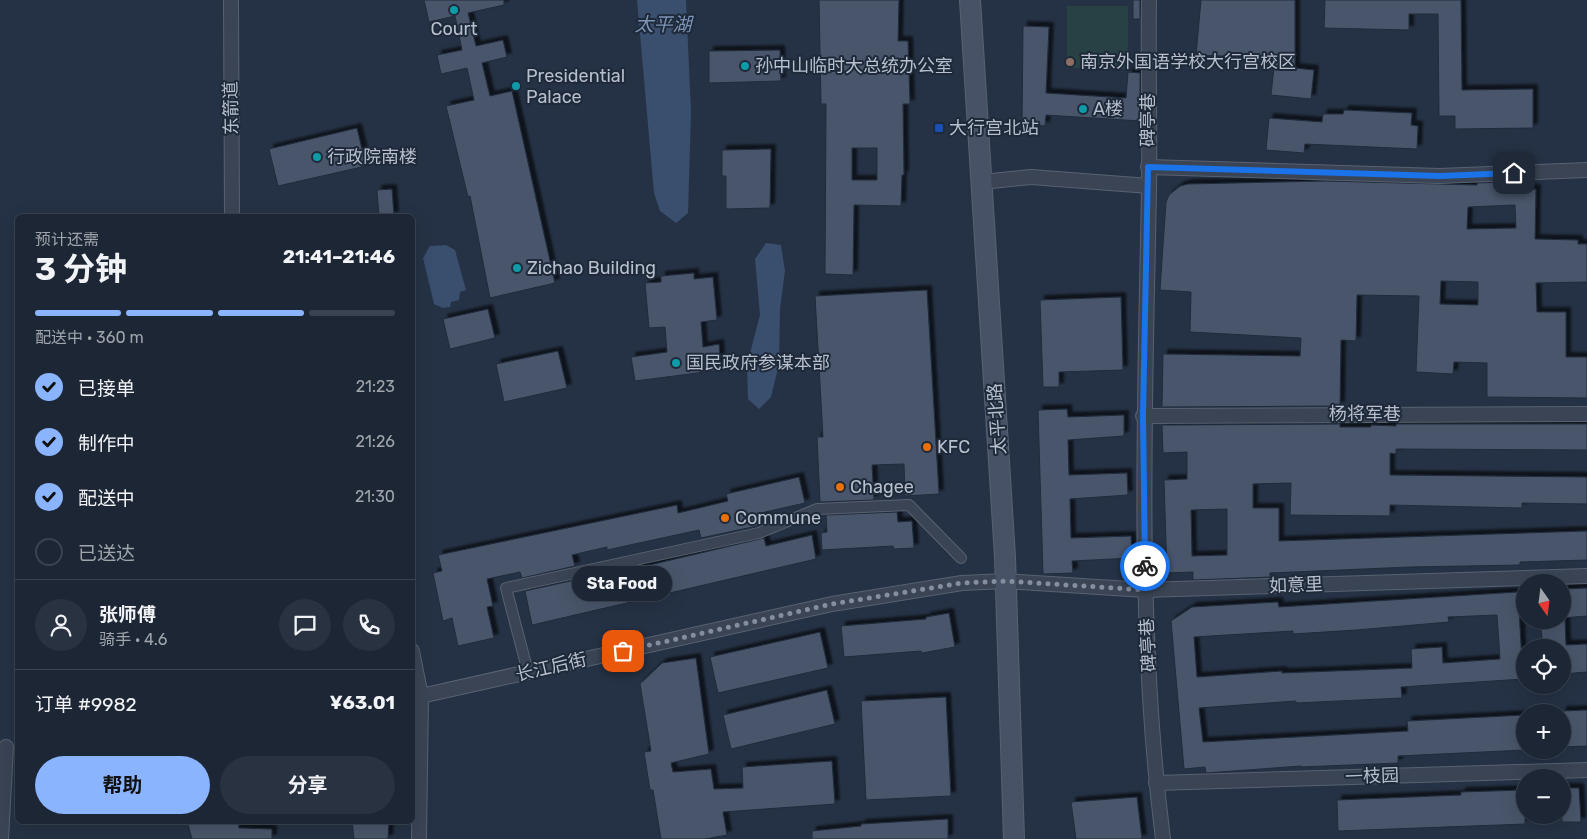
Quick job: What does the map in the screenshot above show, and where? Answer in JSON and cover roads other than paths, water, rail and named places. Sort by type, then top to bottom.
[{"type":"main road","name":"太平北路","points":[[970,0],[1006,581],[1014,839]]},
{"type":"street","name":"东箭道","points":[[231,0],[232,214]]},
{"type":"street","name":"碑亭巷","points":[[1149,0],[1149,186],[1143,416],[1145,590],[1156,783],[1163,839]]},
{"type":"street","points":[[1148,167],[1440,176],[1587,170]]},
{"type":"street","points":[[982,182],[1031,177],[1149,186]]},
{"type":"street","name":"杨将军巷","points":[[1143,416],[1587,414]]},
{"type":"street","points":[[528,672],[506,588],[759,533],[817,509],[909,505],[961,558]]},
{"type":"street","name":"如意里","points":[[1006,581],[1145,590],[1587,576]]},
{"type":"street","name":"长江后街","points":[[417,697],[832,604],[962,583],[1006,581]]},
{"type":"street","points":[[415,679],[417,697],[419,839]]},
{"type":"street","points":[[1,839],[8,747]]},
{"type":"street","name":"一枝园","points":[[1156,783],[1587,770]]},
{"type":"water","name":"太平湖","points":[[637,0],[686,0],[691,112],[688,213],[676,223],[660,211],[654,193]]},
{"type":"water","points":[[766,243],[781,245],[785,271],[780,309],[779,364],[771,397],[759,409],[748,399],[747,365],[760,315],[755,259]]},
{"type":"water","points":[[446,245],[455,250],[466,290],[460,292],[459,300],[451,302],[450,307],[443,308],[434,304],[423,258],[430,246]]},
{"type":"place","name":"Court","points":[[454,10]]},
{"type":"place","name":"南京外国语学校大行宫校区","points":[[1070,62]]},
{"type":"place","name":"孙中山临时大总统办公室","points":[[745,66]]},
{"type":"place","name":"Presidential Palace","points":[[516,86]]},
{"type":"place","name":"A楼","points":[[1083,109]]},
{"type":"place","name":"大行宫北站","points":[[939,128]]},
{"type":"place","name":"行政院南楼","points":[[317,157]]},
{"type":"place","name":"Zichao Building","points":[[517,268]]},
{"type":"place","name":"国民政府参谋本部","points":[[676,363]]},
{"type":"place","name":"KFC","points":[[927,447]]},
{"type":"place","name":"Chagee","points":[[840,487]]},
{"type":"place","name":"Commune","points":[[725,518]]},
{"type":"place","name":"Sta Food","points":[[623,651]]}]
